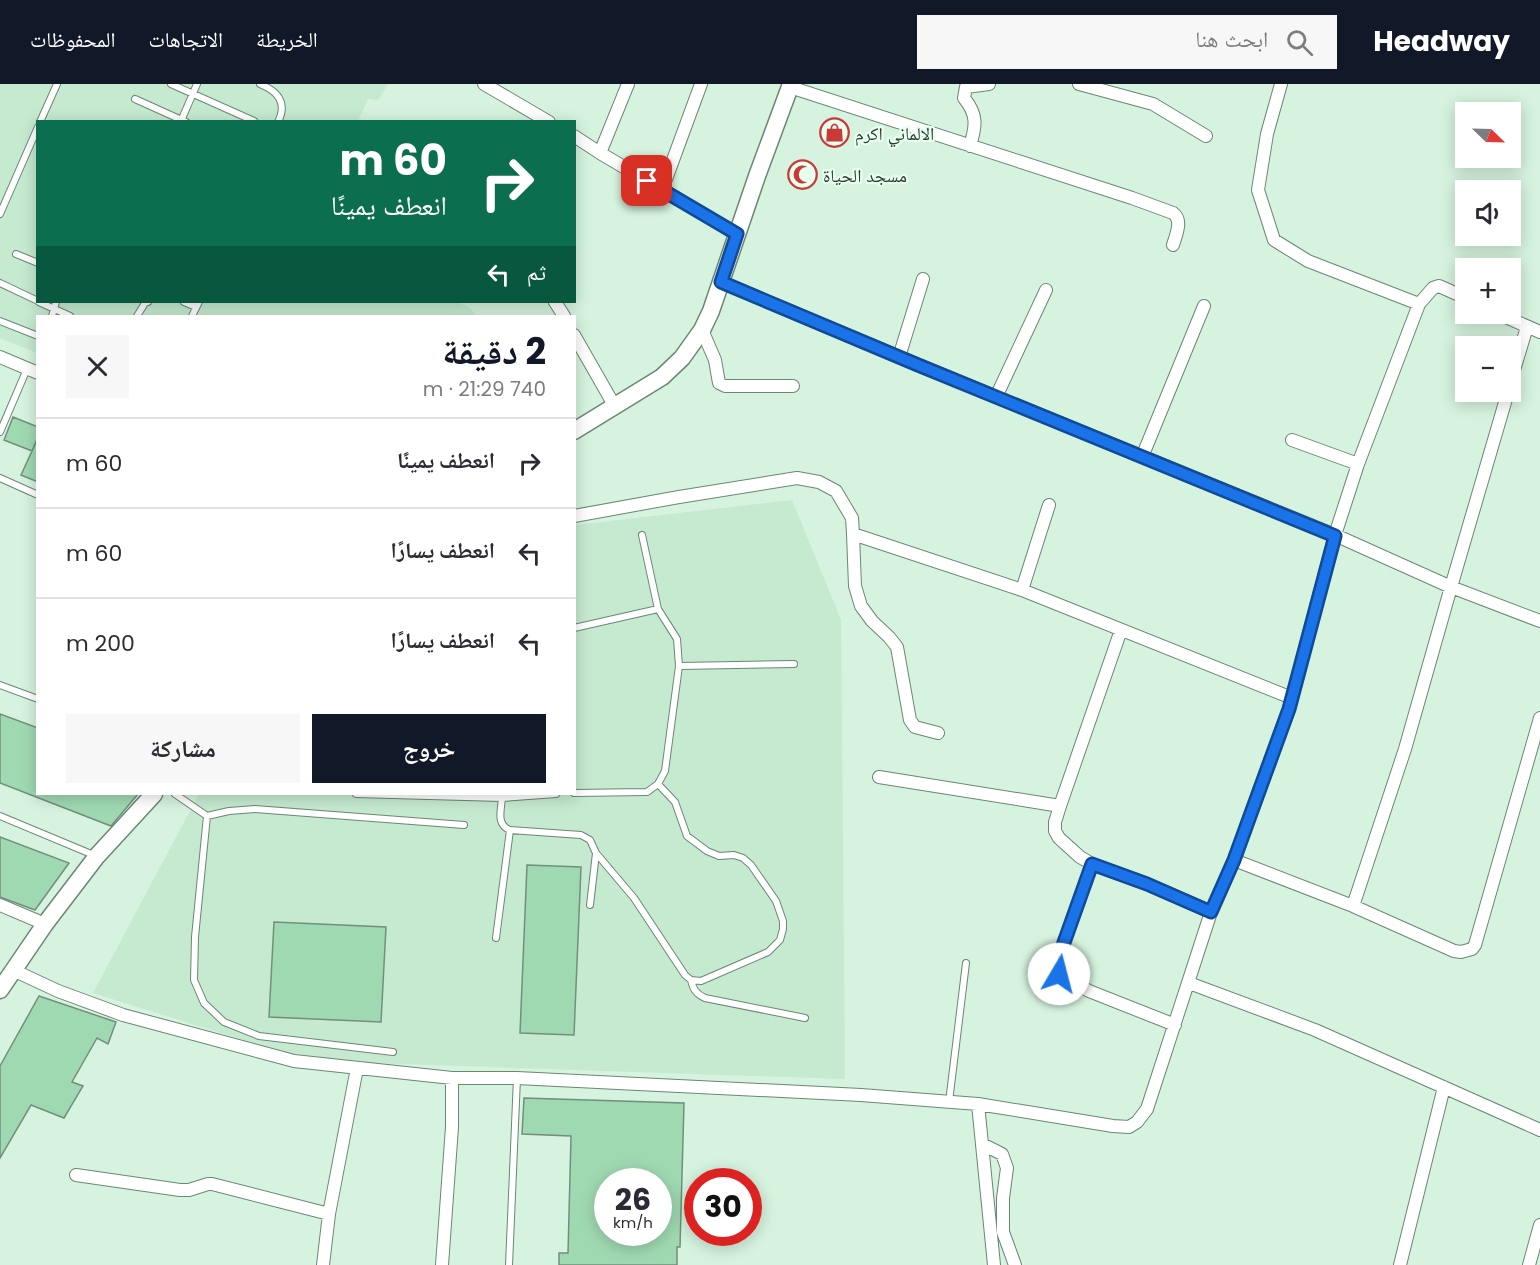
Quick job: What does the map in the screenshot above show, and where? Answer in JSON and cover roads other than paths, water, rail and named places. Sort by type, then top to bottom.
[{"type":"street","points":[[484,84],[546,120]]},
{"type":"street","points":[[600,153],[628,84]]},
{"type":"street","points":[[662,190],[701,84]]},
{"type":"street","points":[[970,146],[975,120],[964,98],[966,87],[989,84]]},
{"type":"street","points":[[1079,84],[1153,104],[1206,136]]},
{"type":"street","points":[[1281,84],[1267,134],[1258,190],[1274,240],[1308,261],[1419,304]]},
{"type":"street","points":[[576,430],[662,377],[682,358],[702,330],[711,311],[757,176],[791,86],[1173,213],[1179,221],[1173,245]]},
{"type":"street","points":[[576,137],[737,234]]},
{"type":"street","points":[[899,357],[923,279]]},
{"type":"street","points":[[721,282],[1335,536],[1451,587],[1540,621]]},
{"type":"street","points":[[13,970],[58,991],[123,1015],[294,1061],[452,1078],[517,1078],[861,1095],[978,1104],[1129,1127],[1137,1122],[1147,1108],[1211,912],[1234,860],[1289,709],[1335,536],[1358,465],[1419,304],[1433,288],[1439,286],[1455,293]]},
{"type":"street","points":[[996,397],[1046,290]]},
{"type":"street","points":[[1143,457],[1204,306]]},
{"type":"street","points":[[1521,324],[1540,333]]},
{"type":"street","points":[[1521,347],[1527,327]]},
{"type":"street","points":[[702,330],[715,360],[721,385],[793,386]]},
{"type":"street","points":[[576,338],[614,405]]},
{"type":"street","points":[[0,357],[32,371]]},
{"type":"street","points":[[1353,906],[1406,750],[1505,402]]},
{"type":"street","points":[[1292,440],[1358,465]]},
{"type":"street","points":[[576,516],[797,478],[819,482],[836,491],[852,518],[855,586],[861,606],[897,647],[910,720],[915,727],[938,733]]},
{"type":"street","points":[[1022,590],[1049,505]]},
{"type":"street","points":[[853,534],[1022,590],[1292,698]]},
{"type":"street","points":[[1121,630],[1060,806],[1055,831],[1059,838],[1080,857],[1092,864],[1147,884],[1211,912]]},
{"type":"street","points":[[1234,860],[1353,906],[1454,951],[1472,949],[1540,718]]},
{"type":"street","points":[[879,777],[1060,806]]},
{"type":"street","points":[[0,990],[45,924],[97,856],[153,795]]},
{"type":"street","points":[[1092,864],[1056,965],[1059,974],[1089,991],[1175,1025]]},
{"type":"street","points":[[0,905],[45,924]]},
{"type":"street","points":[[1189,982],[1315,1030],[1540,1130]]},
{"type":"street","points":[[323,1265],[329,1214],[357,1068]]},
{"type":"street","points":[[442,1265],[452,1127],[452,1078]]},
{"type":"street","points":[[1400,1265],[1444,1087]]},
{"type":"street","points":[[978,1104],[994,1265]]},
{"type":"street","points":[[982,1144],[1002,1154],[1007,1168],[1003,1198],[1003,1232],[1015,1265]]},
{"type":"street","points":[[76,1175],[180,1190],[212,1184],[329,1214]]},
{"type":"street","points":[[1529,1265],[1540,1225]]},
{"type":"lane","points":[[41,120],[57,84]]},
{"type":"lane","points":[[171,84],[252,120]]},
{"type":"lane","points":[[183,120],[196,84]]},
{"type":"lane","points":[[260,84],[276,92],[281,102],[279,120]]},
{"type":"lane","points":[[135,99],[181,120]]},
{"type":"lane","points":[[0,214],[36,132]]},
{"type":"lane","points":[[16,254],[36,262]]},
{"type":"lane","points":[[0,283],[36,300]]},
{"type":"lane","points":[[55,305],[69,315]]},
{"type":"lane","points":[[0,321],[36,335]]},
{"type":"lane","points":[[0,432],[32,371]]},
{"type":"lane","points":[[0,478],[36,494]]},
{"type":"lane","points":[[576,793],[647,792],[658,784],[664,771],[679,666],[677,639],[658,609],[642,535]]},
{"type":"lane","points":[[576,628],[658,609]]},
{"type":"lane","points":[[679,666],[794,664]]},
{"type":"lane","points":[[0,685],[36,698]]},
{"type":"lane","points":[[502,798],[500,823],[504,828],[581,835],[590,840],[596,853],[634,898],[685,975],[691,980],[701,981],[768,952],[780,940],[783,921],[776,901],[751,865],[735,855],[719,856],[707,851],[687,836],[675,802],[658,784]]},
{"type":"lane","points":[[176,795],[207,816],[255,809],[464,825]]},
{"type":"lane","points":[[392,795],[502,798],[542,795]]},
{"type":"lane","points":[[0,816],[97,856]]},
{"type":"lane","points":[[207,816],[195,938],[194,980],[204,1003],[224,1022],[259,1036],[393,1052]]},
{"type":"lane","points":[[496,938],[510,830]]},
{"type":"lane","points":[[590,905],[596,853]]},
{"type":"lane","points":[[949,1102],[966,963]]},
{"type":"lane","points":[[691,980],[693,988],[705,998],[805,1018]]},
{"type":"lane","points":[[508,1265],[517,1078]]},
{"type":"place","name":"الالماني اكرم","points":[[834,133]]},
{"type":"place","name":"مسجد الحياة","points":[[802,175]]}]
